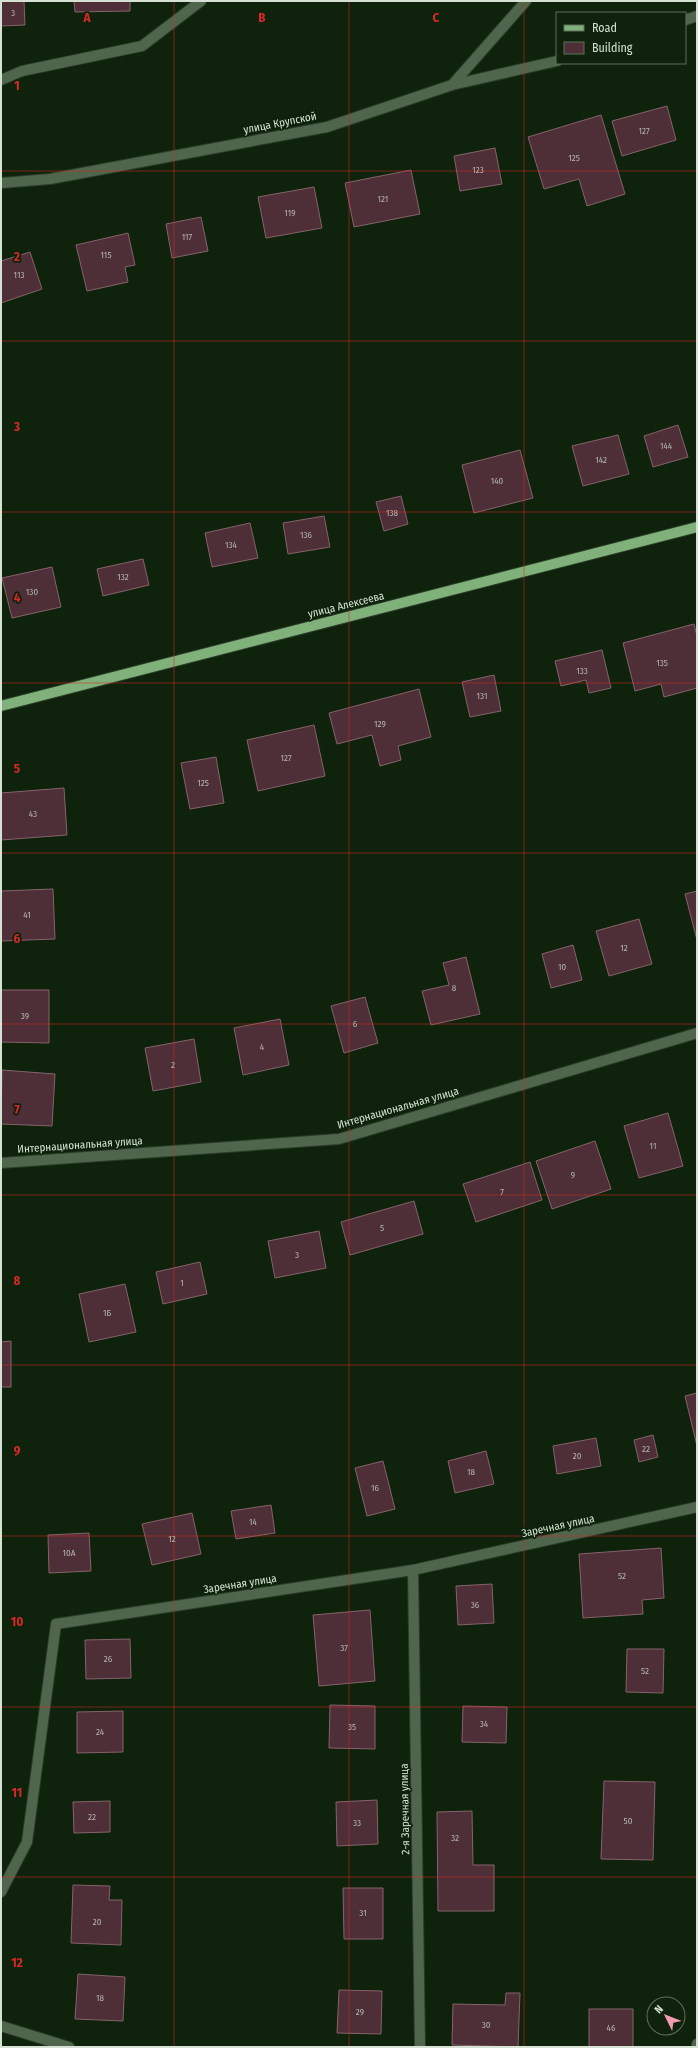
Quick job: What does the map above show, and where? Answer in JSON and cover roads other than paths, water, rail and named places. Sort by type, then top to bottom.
[{"type":"main road","name":"улица Алексеева","points":[[1,706],[697,527]]},
{"type":"street","points":[[1,80],[22,71],[142,46],[201,1]]},
{"type":"street","points":[[452,85],[526,1]]},
{"type":"street","points":[[686,20],[697,16]]},
{"type":"street","name":"улица Крупской","points":[[1,183],[50,179],[327,127],[452,85],[556,62]]},
{"type":"street","name":"Интернациональная улица","points":[[1,1163],[339,1139],[697,1033]]},
{"type":"street","name":"Заречная улица","points":[[1,1892],[27,1842],[56,1624],[413,1570],[697,1507]]},
{"type":"street","name":"2-я Заречная улица","points":[[413,1570],[420,2047]]},
{"type":"street","points":[[1,2026],[69,2047]]}]
